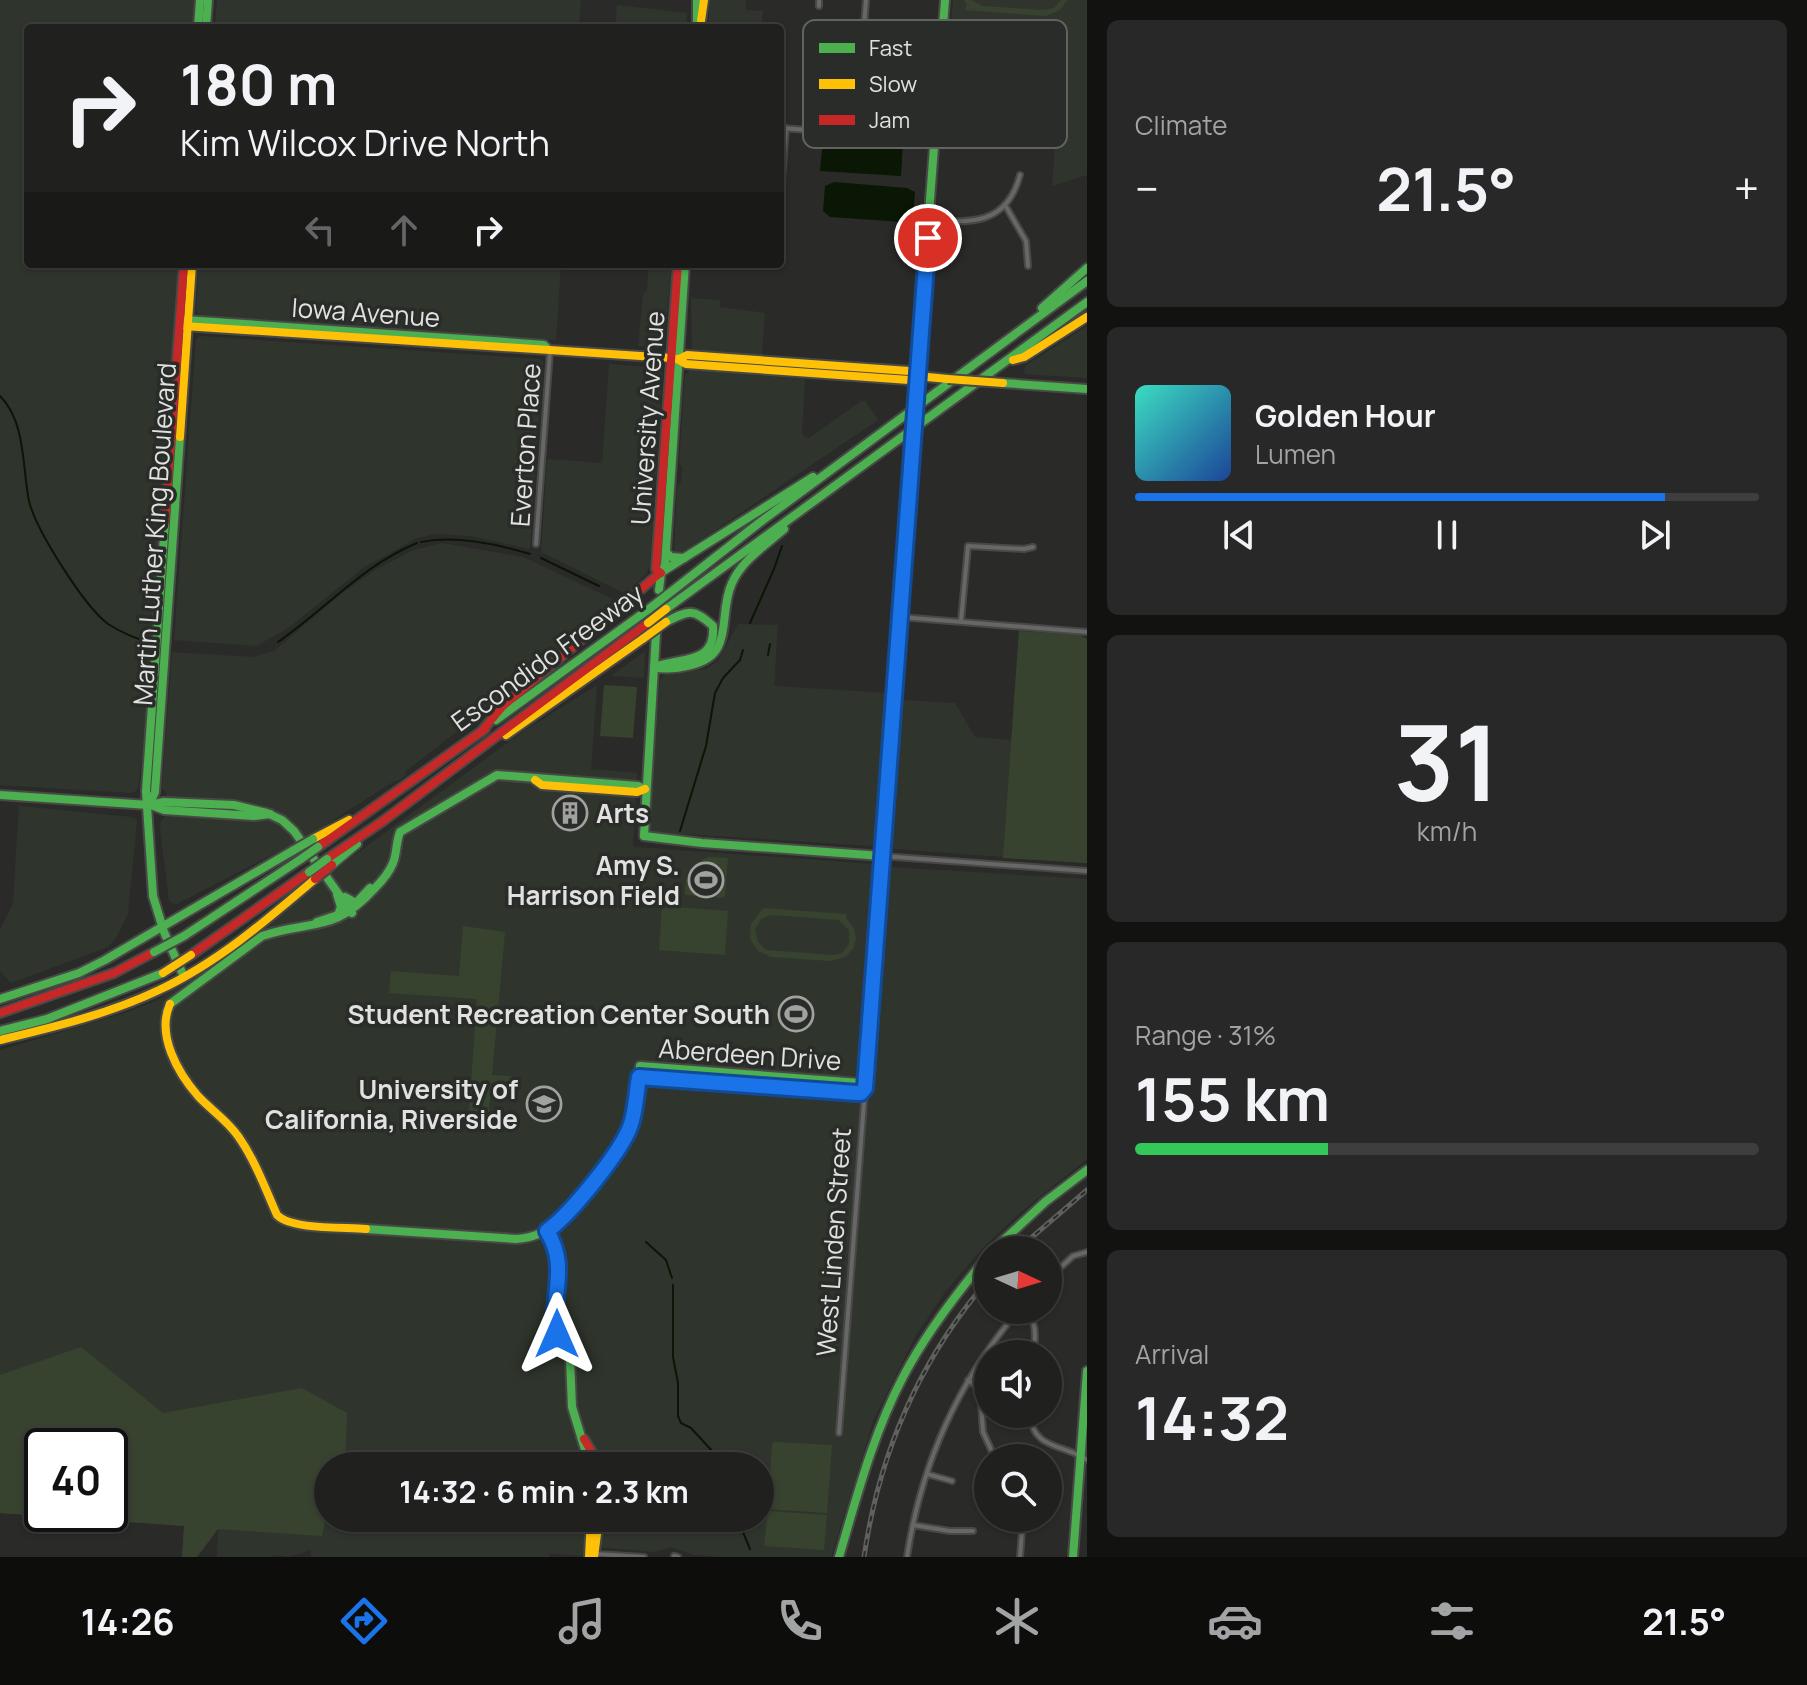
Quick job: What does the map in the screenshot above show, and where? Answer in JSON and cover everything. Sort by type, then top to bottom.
[{"type":"main road","points":[[198,24],[200,0]]},
{"type":"main road","points":[[206,24],[208,0]]},
{"type":"main road","points":[[699,24],[703,12],[700,0]]},
{"type":"main road","points":[[698,24],[700,0]]},
{"type":"main road","name":"West Linden Street","points":[[944,20],[945,0]]},
{"type":"main road","name":"West Linden Street","points":[[865,1088],[934,148]]},
{"type":"main road","name":"Martin Luther King Boulevard","points":[[184,268],[185,323]]},
{"type":"main road","name":"Martin Luther King Boulevard","points":[[184,977],[161,926],[151,886],[147,843],[149,805],[155,792],[185,323],[192,268]]},
{"type":"main road","name":"University Avenue","points":[[661,573],[656,569],[683,297],[680,268]]},
{"type":"main road","name":"University Avenue","points":[[663,592],[661,573],[666,552],[680,268]]},
{"type":"main road","points":[[995,350],[1087,268]]},
{"type":"main road","name":"Escondido Freeway","points":[[0,1013],[114,973],[184,936],[301,859],[316,843],[481,732],[649,609],[663,592],[865,447],[1087,281]]},
{"type":"main road","name":"Escondido Freeway","points":[[0,1031],[47,1019],[163,973],[312,875],[666,609],[1087,302]]},
{"type":"main road","points":[[1003,364],[1024,357],[1087,317]]},
{"type":"main road","name":"Iowa Avenue","points":[[185,323],[505,349],[544,351],[548,348],[675,359],[686,364],[1087,389]]},
{"type":"main road","points":[[481,732],[503,706],[636,591],[865,447]]},
{"type":"main road","points":[[654,667],[661,670],[699,665],[714,657],[721,646],[724,606],[736,577],[812,503]]},
{"type":"main road","points":[[666,552],[671,557],[684,558]]},
{"type":"main road","points":[[488,743],[517,729],[666,622],[686,612],[699,613],[713,626],[712,646],[706,653],[654,667]]},
{"type":"main road","points":[[656,633],[644,836],[882,856]]},
{"type":"main road","points":[[639,1077],[634,1117],[622,1143],[564,1217],[547,1231],[509,1239],[283,1221],[277,1215],[255,1164],[239,1138],[225,1119],[202,1100],[188,1082],[163,1028],[167,1006],[184,990],[262,936],[335,922],[352,913],[393,862],[398,836],[405,828],[497,775],[645,789]]},
{"type":"main road","points":[[0,795],[262,809],[290,826],[352,913]]},
{"type":"main road","points":[[0,999],[79,973],[294,850],[316,843]]},
{"type":"main road","points":[[0,1040],[142,998],[184,977],[272,915],[312,875]]},
{"type":"main road","points":[[337,890],[354,903],[371,887],[375,888]]},
{"type":"main road","points":[[306,927],[338,915],[341,907],[337,890]]},
{"type":"main road","name":"Aberdeen Drive","points":[[640,1066],[860,1083],[865,1088],[857,1093],[639,1077],[640,1066]]},
{"type":"main road","points":[[1010,1236],[1084,1174]]},
{"type":"main road","points":[[547,1231],[559,1258],[556,1329],[570,1359],[572,1407],[586,1452]]},
{"type":"main road","points":[[839,1557],[893,1395],[936,1320],[974,1273]]},
{"type":"main road","points":[[1073,1557],[1084,1458],[1087,1371]]},
{"type":"main road","points":[[582,1437],[593,1452]]},
{"type":"main road","points":[[591,1532],[591,1555]]},
{"type":"main road","points":[[591,1555],[598,1532]]},
{"type":"street","points":[[864,20],[866,0]]},
{"type":"street","points":[[929,220],[974,222],[1005,205],[1020,175]]},
{"type":"street","points":[[1005,205],[1026,241],[1028,266]]},
{"type":"street","name":"Everton Place","points":[[536,544],[548,348]]},
{"type":"street","points":[[961,621],[968,546],[1033,547]]},
{"type":"street","points":[[900,617],[1087,632]]},
{"type":"street","points":[[882,856],[1087,871]]},
{"type":"street","name":"West Linden Street","points":[[839,1433],[865,1088]]},
{"type":"street","points":[[1062,1266],[1073,1256],[1087,1252]]},
{"type":"street","points":[[907,1557],[927,1473],[940,1436],[968,1380],[1009,1324]]},
{"type":"street","points":[[968,1380],[980,1389],[983,1432],[989,1444]]},
{"type":"street","points":[[1033,1428],[1042,1441],[1056,1448],[1074,1450],[1084,1458]]},
{"type":"street","points":[[927,1473],[952,1481]]},
{"type":"street","points":[[913,1525],[973,1531]]},
{"type":"street","points":[[1020,1557],[1022,1532]]},
{"type":"street","points":[[591,1555],[644,1557]]},
{"type":"shaded area","points":[[0,0],[195,0],[193,24],[24,24],[24,268],[178,268],[146,726],[138,789],[132,793],[0,785]]},
{"type":"shaded area","points":[[217,0],[581,0],[579,24],[215,24]]},
{"type":"shaded area","points":[[710,0],[746,0],[746,10],[763,11],[761,24],[708,24]]},
{"type":"shaded area","points":[[953,0],[1087,0],[1087,175],[1052,186],[1055,148],[1067,148],[1067,20],[952,20]]},
{"type":"shaded area","points":[[964,0],[983,6],[1043,10],[1067,0],[1060,10],[1046,16],[965,10],[967,4]]},
{"type":"shaded area","points":[[617,5],[687,13],[686,24],[615,24]]},
{"type":"shaded area","points":[[822,148],[903,148],[901,176],[820,171]]},
{"type":"shaded area","points":[[834,182],[907,188],[915,192],[913,218],[903,222],[830,217],[823,211],[825,186]]},
{"type":"shaded area","points":[[199,268],[561,268],[556,340],[200,315],[196,311]]},
{"type":"shaded area","points":[[649,268],[672,268],[664,344],[659,347],[638,346],[643,294],[647,290]]},
{"type":"shaded area","points":[[691,298],[720,300],[720,307],[765,313],[762,355],[692,349]]},
{"type":"shaded area","points":[[1087,326],[1087,378],[1024,374],[1025,366]]},
{"type":"shaded area","points":[[200,336],[540,359],[543,363],[530,549],[471,536],[435,534],[417,538],[363,568],[287,629],[256,646],[174,640],[196,340]]},
{"type":"shaded area","points":[[609,364],[658,368],[663,374],[650,565],[645,575],[626,594],[541,552],[547,459],[602,463]]},
{"type":"shaded area","points":[[691,370],[805,379],[802,434],[808,439],[861,401],[865,401],[878,420],[680,554],[674,553],[677,486],[681,483],[682,467],[679,463],[685,375]]},
{"type":"shaded area","points":[[442,543],[523,557],[617,601],[518,689],[513,688],[406,771],[405,776],[290,848],[175,905],[169,901],[160,830],[165,817],[166,793],[162,788],[172,652],[253,657],[274,651],[341,594],[375,570],[414,550]]},
{"type":"shaded area","points":[[738,624],[778,625],[774,686],[887,693],[874,846],[649,830],[660,680],[665,674],[706,669],[718,661]]},
{"type":"shaded area","points":[[1019,631],[1079,635],[1087,639],[1087,863],[894,849],[891,844],[901,700],[955,703],[975,737],[1011,740]]},
{"type":"shaded area","points":[[1019,631],[1079,635],[1087,639],[1087,863],[1003,858]]},
{"type":"shaded area","points":[[645,651],[644,678],[611,676]]},
{"type":"shaded area","name":"University of California, Riverside","points":[[597,685],[591,769],[637,773],[635,847],[1087,879],[1087,1159],[996,1236],[974,1236],[974,1259],[945,1292],[915,1337],[874,1419],[831,1557],[724,1557],[694,1555],[671,1547],[655,1552],[585,1546],[583,1556],[311,1557],[311,1550],[289,1557],[217,1557],[218,1529],[197,1557],[182,1557],[184,1526],[128,1522],[128,1428],[24,1428],[24,1515],[0,1513],[0,1050],[156,1001],[252,937],[352,857],[521,733]]},
{"type":"shaded area","points":[[604,685],[637,687],[633,738],[600,736]]},
{"type":"shaded area","points":[[19,806],[137,820],[128,914],[115,939],[108,947],[11,983],[0,971],[0,929],[13,903]]},
{"type":"shaded area","name":"Amy S. Harrison Field","points":[[710,857],[728,858],[725,895],[723,898],[685,895],[690,871],[698,862]]},
{"type":"shaded area","points":[[662,906],[728,911],[725,955],[659,950]]},
{"type":"shaded area","points":[[763,908],[846,914],[856,939],[853,949],[845,957],[831,961],[771,957],[758,951],[750,939],[751,924]],"holes":[[[771,915],[839,920],[849,930],[849,944],[842,953],[834,955],[766,950],[758,942],[755,929],[761,919]]]},
{"type":"shaded area","points":[[463,926],[505,932],[492,1075],[519,1077],[520,1084],[491,1083],[488,1128],[468,1126],[477,999],[389,993],[391,971],[459,976]]},
{"type":"shaded area","points":[[81,1347],[163,1413],[302,1388],[347,1413],[346,1452],[314,1452],[314,1532],[323,1532],[322,1536],[218,1529],[197,1557],[182,1557],[184,1526],[128,1522],[128,1428],[24,1428],[24,1515],[0,1513],[0,1375]]},
{"type":"shaded area","points":[[772,1444],[832,1445],[827,1513],[774,1509]]},
{"type":"shaded area","points":[[774,1511],[827,1515],[824,1550],[764,1546],[766,1532],[774,1532]]},
{"type":"waterway","points":[[0,396],[15,418],[19,431],[33,514],[62,567],[108,624],[153,644]]},
{"type":"waterway","points":[[421,542],[476,542],[530,554]]},
{"type":"waterway","points":[[278,642],[362,575],[417,543]]},
{"type":"waterway","points":[[750,623],[782,546]]},
{"type":"waterway","points":[[541,558],[599,586]]},
{"type":"waterway","points":[[768,655],[770,644]]},
{"type":"waterway","points":[[680,831],[706,746],[715,693],[723,678],[740,660],[743,650]]},
{"type":"waterway","points":[[646,1242],[666,1260],[672,1278]]},
{"type":"waterway","points":[[673,1285],[673,1357],[678,1383],[678,1416],[681,1423],[691,1428],[713,1452]]},
{"type":"waterway","points":[[743,1532],[750,1549]]},
{"type":"railway","points":[[1033,1236],[1087,1190]]},
{"type":"railway","points":[[864,1557],[880,1481],[906,1410],[942,1342],[974,1298]]},
{"type":"traffic: fast","points":[[198,24],[200,0]]},
{"type":"traffic: fast","points":[[206,24],[208,0]]},
{"type":"traffic: fast","points":[[697,0],[697,24]]},
{"type":"traffic: fast","points":[[944,20],[945,0]]},
{"type":"traffic: fast","points":[[916,387],[934,148]]},
{"type":"traffic: fast","points":[[659,590],[665,565],[685,268]]},
{"type":"traffic: fast","points":[[1042,308],[1087,268]]},
{"type":"traffic: fast","points":[[667,595],[759,523],[1087,281]]},
{"type":"traffic: fast","points":[[666,609],[1087,302]]},
{"type":"traffic: fast","points":[[185,320],[493,341],[544,345],[547,348]]},
{"type":"traffic: fast","points":[[1003,383],[1087,389]]},
{"type":"traffic: fast","points":[[912,451],[916,387]]},
{"type":"traffic: fast","points":[[150,803],[155,792],[180,437]]},
{"type":"traffic: fast","points":[[865,1088],[912,451]]},
{"type":"traffic: fast","points":[[660,573],[813,477]]},
{"type":"traffic: fast","points":[[165,522],[146,791],[153,896],[164,932],[184,977]]},
{"type":"traffic: fast","points":[[654,667],[691,665],[705,660],[714,652],[720,643],[728,595],[736,575],[755,553],[784,529]]},
{"type":"traffic: fast","points":[[666,552],[671,557],[684,558]]},
{"type":"traffic: fast","points":[[649,609],[667,595]]},
{"type":"traffic: fast","points":[[496,720],[649,609]]},
{"type":"traffic: fast","points":[[654,667],[695,657],[709,647],[712,639],[713,626],[695,614],[686,613],[666,622]]},
{"type":"traffic: fast","points":[[654,667],[656,633]]},
{"type":"traffic: fast","points":[[654,667],[644,836],[882,856]]},
{"type":"traffic: fast","points":[[170,1004],[262,936],[322,923],[347,913],[378,885],[391,867],[400,832],[497,775],[645,789]]},
{"type":"traffic: fast","points":[[0,795],[149,805],[164,802],[234,805],[267,813],[282,820],[294,831],[352,913]]},
{"type":"traffic: fast","points":[[151,805],[164,810],[254,816],[270,814]]},
{"type":"traffic: fast","points":[[294,850],[313,839]]},
{"type":"traffic: fast","points":[[332,865],[357,844]]},
{"type":"traffic: fast","points":[[301,859],[318,847]]},
{"type":"traffic: fast","points":[[0,999],[79,973],[105,960],[294,850]]},
{"type":"traffic: fast","points":[[184,936],[301,859]]},
{"type":"traffic: fast","points":[[309,872],[327,859]]},
{"type":"traffic: fast","points":[[345,897],[356,903],[370,888]]},
{"type":"traffic: fast","points":[[317,922],[338,915],[341,907],[337,894]]},
{"type":"traffic: fast","points":[[154,952],[184,936]]},
{"type":"traffic: fast","points":[[0,1031],[47,1019],[163,973]]},
{"type":"traffic: fast","points":[[366,1229],[516,1239],[534,1236],[550,1228],[560,1221],[626,1137],[634,1117],[640,1066],[860,1083],[865,1088]]},
{"type":"traffic: fast","points":[[639,1077],[859,1093],[865,1088]]},
{"type":"traffic: fast","points":[[1008,1236],[1045,1202],[1087,1170]]},
{"type":"traffic: fast","points":[[547,1231],[559,1258],[556,1329],[570,1359],[572,1407],[586,1452]]},
{"type":"traffic: fast","points":[[839,1557],[874,1443],[892,1399],[921,1345],[974,1273]]},
{"type":"traffic: fast","points":[[1073,1557],[1087,1371]]},
{"type":"traffic: slow","points":[[701,24],[704,0]]},
{"type":"traffic: slow","points":[[180,437],[192,268]]},
{"type":"traffic: slow","points":[[1013,360],[1024,357],[1087,317]]},
{"type":"traffic: slow","points":[[184,326],[671,358]]},
{"type":"traffic: slow","points":[[679,359],[687,355],[909,371],[917,376]]},
{"type":"traffic: slow","points":[[677,359],[686,364],[909,380],[917,376],[948,379]]},
{"type":"traffic: slow","points":[[948,379],[1003,383]]},
{"type":"traffic: slow","points":[[648,623],[666,609]]},
{"type":"traffic: slow","points":[[644,638],[666,622]]},
{"type":"traffic: slow","points":[[506,735],[644,638]]},
{"type":"traffic: slow","points":[[535,780],[542,785],[637,792],[645,789]]},
{"type":"traffic: slow","points":[[313,839],[349,820]]},
{"type":"traffic: slow","points":[[0,1040],[101,1013],[140,999],[180,979],[241,940],[315,879]]},
{"type":"traffic: slow","points":[[163,973],[191,955]]},
{"type":"traffic: slow","points":[[170,1004],[166,1016],[167,1041],[177,1065],[198,1096],[238,1136],[255,1164],[277,1215],[284,1220],[306,1225],[366,1229]]},
{"type":"traffic: slow","points":[[589,1557],[590,1532]]},
{"type":"traffic: slow","points":[[594,1557],[598,1532]]},
{"type":"traffic: jam","points":[[165,522],[184,268]]},
{"type":"traffic: jam","points":[[661,573],[656,569],[678,268]]},
{"type":"traffic: jam","points":[[481,732],[503,706],[660,573]]},
{"type":"traffic: jam","points":[[327,859],[383,821],[648,623]]},
{"type":"traffic: jam","points":[[318,847],[485,729]]},
{"type":"traffic: jam","points":[[315,879],[332,865]]},
{"type":"traffic: jam","points":[[191,955],[309,872]]},
{"type":"traffic: jam","points":[[0,1013],[114,973],[154,952]]},
{"type":"traffic: jam","points":[[584,1439],[592,1452]]},
{"type":"place","name":"Arts","points":[[570,813]]},
{"type":"place","name":"Amy S. Harrison Field","points":[[706,880]]},
{"type":"place","name":"Student Recreation Center South","points":[[796,1014]]},
{"type":"place","name":"University of California, Riverside","points":[[544,1104]]},
{"type":"route","points":[[557,1334],[559,1258],[547,1231],[564,1217],[622,1143],[634,1117],[639,1077],[857,1093],[865,1088],[928,238]]}]
